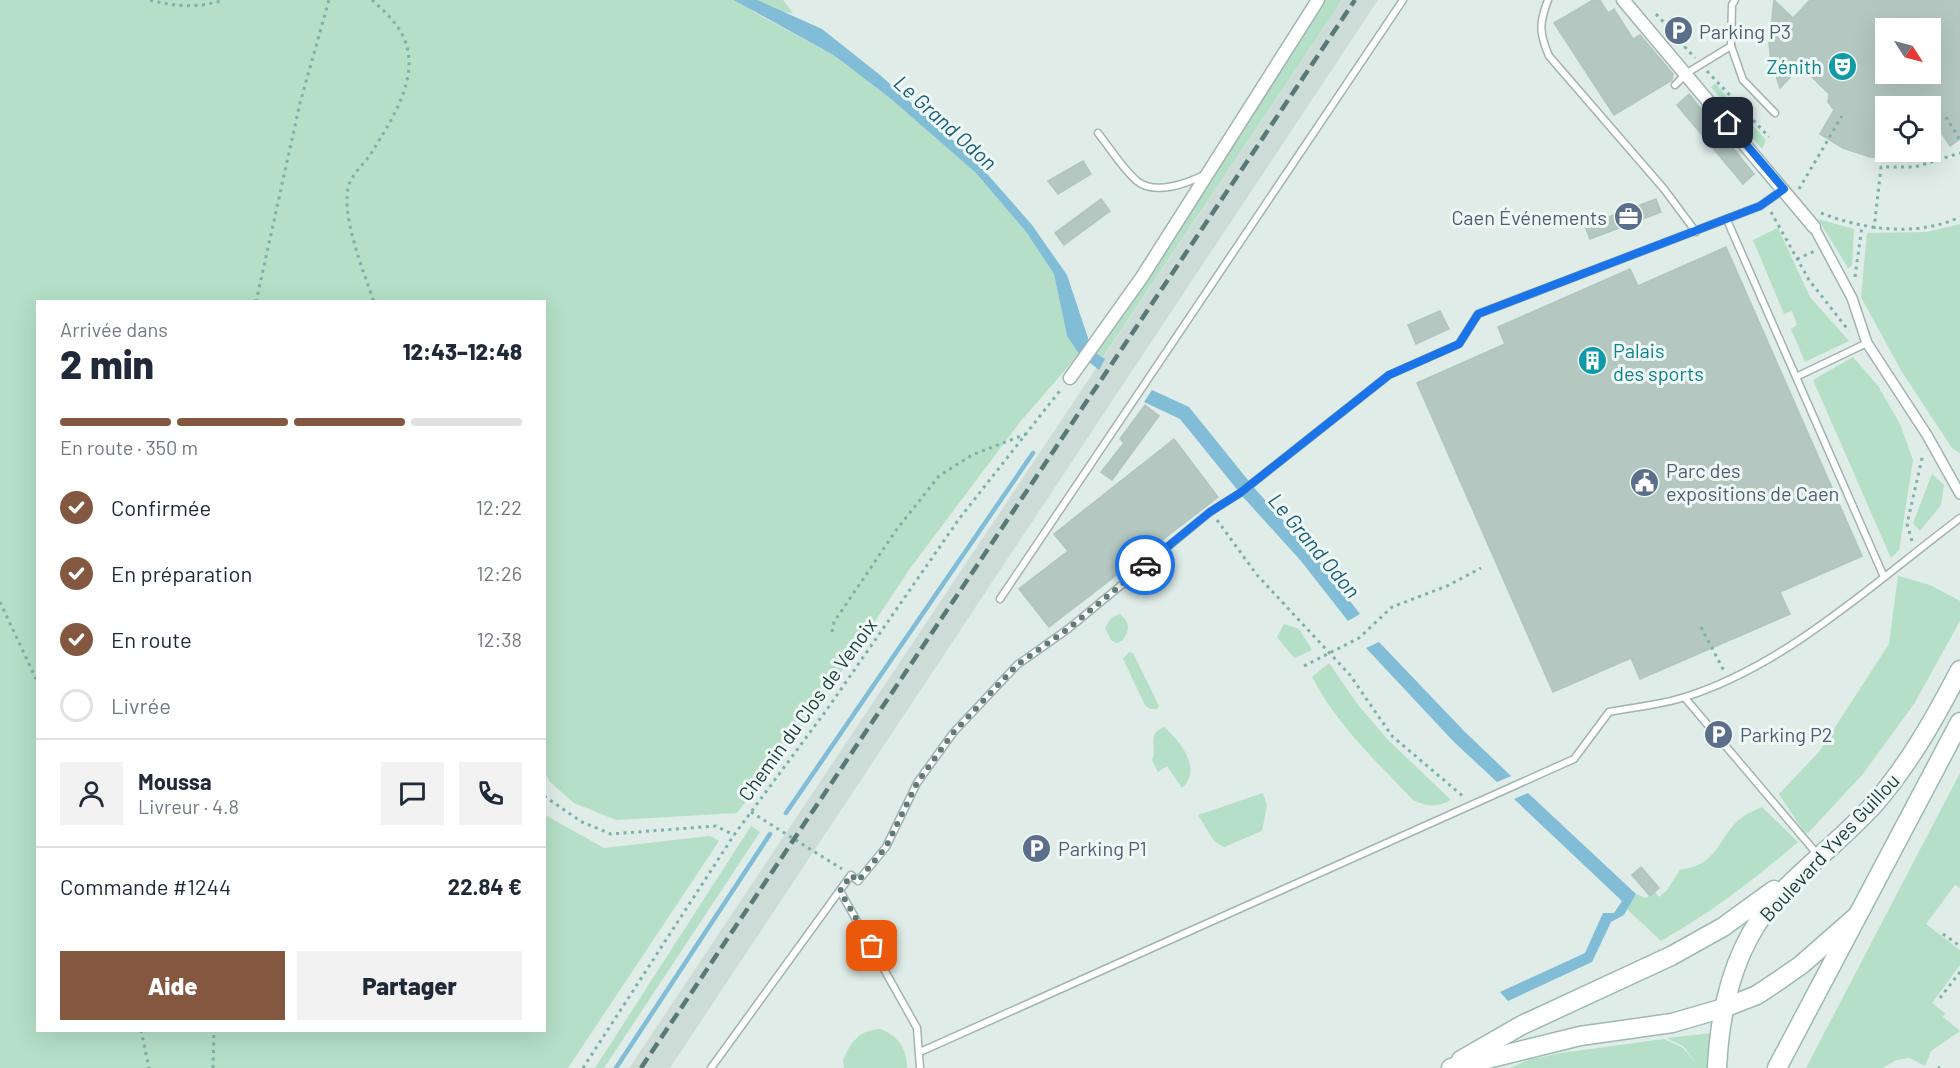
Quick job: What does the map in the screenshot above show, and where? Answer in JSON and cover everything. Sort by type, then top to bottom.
[{"type":"main road","name":"Boulevard Yves Guillou","points":[[1717,1068],[1724,1008],[1735,967],[1754,929],[1780,894],[1875,802],[1894,780],[1917,748],[1960,670]]},
{"type":"main road","name":"Boulevard Yves Guillou","points":[[1777,1068],[1960,722]]},
{"type":"main road","points":[[1449,1068],[1522,1025],[1671,956],[1723,927],[1818,858]]},
{"type":"main road","points":[[1449,1068],[1580,1036],[1672,1023],[1724,1008],[1757,995],[1781,979],[1801,965],[1857,916]]},
{"type":"street","points":[[1070,378],[1142,277],[1318,0]]},
{"type":"street","points":[[1623,0],[1687,73],[1814,227],[1852,298],[1867,343],[1927,435],[1960,494]]},
{"type":"lane","points":[[1000,599],[1403,0]]},
{"type":"lane","points":[[1548,0],[1541,17],[1541,37],[1549,56],[1664,189],[1696,232]]},
{"type":"lane","points":[[1735,0],[1732,4],[1731,46],[1743,80],[1775,113]]},
{"type":"lane","points":[[1676,85],[1687,73],[1731,46]]},
{"type":"lane","points":[[1098,133],[1138,182],[1153,187],[1185,184],[1208,173]]},
{"type":"lane","points":[[711,1068],[851,875],[858,881],[886,847],[917,783],[947,741],[1017,665],[1068,629],[1210,512],[1240,493],[1389,375],[1459,344],[1478,314],[1726,220],[1766,202],[1784,189]]},
{"type":"lane","points":[[1726,220],[1884,577]]},
{"type":"lane","points":[[1796,377],[1867,343]]},
{"type":"lane","points":[[920,1052],[1574,759],[1609,712],[1685,698],[1729,680],[1778,655],[1960,519]]},
{"type":"lane","points":[[1685,698],[1818,858]]},
{"type":"lane","points":[[840,891],[917,1028],[920,1068]]},
{"type":"path","points":[[150,0],[165,4],[205,6],[224,0]]},
{"type":"path","points":[[256,300],[300,103],[329,0]]},
{"type":"path","points":[[372,0],[393,20],[404,37],[410,73],[399,105],[350,183],[348,220],[373,300]]},
{"type":"path","points":[[1656,14],[1671,30],[1687,32],[1685,47],[1769,137]]},
{"type":"path","points":[[1797,192],[1842,116]]},
{"type":"path","points":[[1946,117],[1960,140]]},
{"type":"path","points":[[1874,229],[1881,167],[1915,167],[1960,153]]},
{"type":"path","points":[[1766,202],[1809,279],[1853,337],[1867,343]]},
{"type":"path","points":[[1815,209],[1840,220],[1874,229],[1927,226],[1960,217]]},
{"type":"path","points":[[1852,298],[1862,226]]},
{"type":"path","points":[[1797,259],[1810,253]]},
{"type":"path","name":"Chemin du Clos de Venoix","points":[[583,1068],[734,835],[828,708],[959,519],[1070,378]]},
{"type":"path","points":[[832,632],[834,622],[897,529],[939,476],[972,455],[1028,434]]},
{"type":"path","points":[[1915,552],[1907,524],[1927,435]]},
{"type":"path","points":[[1210,512],[1257,575],[1350,675],[1392,736],[1472,804]]},
{"type":"path","points":[[1304,666],[1359,638],[1392,607],[1447,586],[1481,568]]},
{"type":"path","points":[[0,602],[36,679]]},
{"type":"path","points":[[1701,627],[1729,680]]},
{"type":"path","points":[[546,797],[582,822],[611,834],[716,826],[734,835]]},
{"type":"path","points":[[751,812],[851,875]]},
{"type":"path","points":[[1942,934],[1960,946]]},
{"type":"path","points":[[1941,998],[1960,972]]},
{"type":"path","points":[[141,1032],[149,1068]]},
{"type":"path","points":[[213,1068],[214,1032]]},
{"type":"shaded area","points":[[1342,0],[1378,0],[670,1068],[629,1068]]},
{"type":"green space","points":[[0,0],[783,0],[793,13],[752,11],[835,56],[891,99],[976,173],[1027,233],[1054,274],[1067,336],[1079,354],[1020,422],[911,567],[822,701],[737,813],[616,820],[574,803],[550,782],[546,775],[546,300],[36,300],[36,1032],[546,1032],[546,816],[604,848],[710,836],[719,841],[568,1068],[0,1068]]},
{"type":"green space","points":[[1324,0],[1342,0],[1103,357],[1095,352],[1209,185]]},
{"type":"green space","points":[[1715,83],[1766,140],[1762,149],[1711,87]]},
{"type":"green space","points":[[1818,219],[1854,229],[1852,265],[1848,268]]},
{"type":"green space","points":[[1960,224],[1960,453],[1952,448],[1902,372],[1861,297],[1867,233],[1927,232]]},
{"type":"green space","points":[[1778,228],[1810,297],[1849,341],[1805,362],[1791,329],[1797,325],[1792,311],[1784,314],[1753,240]]},
{"type":"green space","points":[[1853,357],[1878,386],[1900,424],[1913,460],[1899,550],[1891,558],[1813,380]]},
{"type":"green space","points":[[1932,474],[1944,485],[1941,505],[1920,531],[1913,523]]},
{"type":"green space","points":[[1898,576],[1930,585],[1960,601],[1960,621],[1914,704],[1862,775],[1808,833],[1804,832],[1779,794],[1819,752],[1889,644]]},
{"type":"green space","points":[[1120,614],[1126,620],[1128,629],[1123,640],[1117,643],[1111,640],[1105,628],[1112,617]]},
{"type":"green space","points":[[1284,624],[1299,629],[1312,650],[1294,658],[1277,637]]},
{"type":"green space","points":[[1129,652],[1133,653],[1159,706],[1157,709],[1150,709],[1145,705],[1123,659]]},
{"type":"green space","points":[[1329,663],[1358,705],[1388,740],[1451,800],[1432,805],[1413,800],[1358,742],[1333,711],[1312,677]]},
{"type":"green space","points":[[1164,727],[1182,747],[1190,764],[1188,780],[1182,788],[1167,766],[1158,772],[1152,760],[1155,733]]},
{"type":"green space","points":[[1960,773],[1960,888],[1955,885],[1926,924],[1960,950],[1960,965],[1932,1003],[1945,1013],[1943,1017],[1960,1031],[1931,1051],[1925,1066],[1910,1058],[1896,1060],[1883,1068],[1806,1068]]},
{"type":"green space","points":[[1263,793],[1267,805],[1262,831],[1224,847],[1214,841],[1198,815]]},
{"type":"green space","points":[[1762,807],[1798,842],[1749,882],[1715,907],[1661,941],[1627,909],[1636,894],[1646,898],[1655,892],[1659,897],[1667,890],[1680,870],[1704,862],[1718,848],[1735,824]]},
{"type":"green space","points":[[751,826],[760,832],[604,1068],[595,1068]]},
{"type":"green space","points":[[880,1029],[892,1035],[900,1044],[905,1054],[907,1068],[844,1068],[843,1060],[857,1038],[866,1032]]},
{"type":"green space","points":[[1712,1033],[1711,1068],[1510,1068],[1528,1060],[1561,1053],[1664,1039],[1683,1048],[1697,1064],[1684,1047],[1667,1038]]},
{"type":"water","points":[[734,0],[757,0],[822,29],[880,75],[974,159],[1032,225],[1067,275],[1090,344],[1095,352],[1105,359],[1099,370],[1079,354],[1067,336],[1054,274],[1027,233],[976,173],[891,99],[835,56]]},
{"type":"water","points":[[1152,390],[1189,407],[1256,490],[1312,552],[1360,614],[1348,621],[1301,561],[1244,498],[1180,419],[1144,402]]},
{"type":"water","points":[[1379,642],[1464,731],[1511,776],[1497,782],[1454,742],[1366,648]]},
{"type":"water","points":[[1528,793],[1636,894],[1624,915],[1611,922],[1592,962],[1508,1001],[1500,992],[1585,953],[1603,913],[1614,913],[1622,901],[1514,799]]},
{"type":"building","points":[[1593,0],[1600,0],[1608,13],[1614,9],[1633,39],[1640,35],[1673,74],[1672,80],[1614,115],[1554,23]]},
{"type":"building","name":"Zénith","points":[[1774,0],[1793,18],[1810,0],[1960,0],[1960,139],[1950,146],[1941,132],[1941,96],[1875,96],[1875,157],[1843,148],[1820,134],[1834,110],[1828,102],[1829,94],[1801,66],[1780,88],[1771,61],[1769,44]]},
{"type":"building","points":[[1689,94],[1754,174],[1743,184],[1677,105]]},
{"type":"building","points":[[1083,161],[1091,174],[1058,194],[1048,181]]},
{"type":"building","points":[[1101,199],[1110,211],[1064,245],[1055,233]]},
{"type":"building","name":"Caen Événements","points":[[1656,199],[1661,212],[1590,239],[1585,226]]},
{"type":"building","name":"Parc des expositions de Caen","points":[[1726,247],[1862,556],[1780,592],[1790,614],[1640,679],[1631,658],[1553,692],[1417,383],[1505,344],[1498,327],[1630,269],[1638,286]]},
{"type":"building","points":[[1440,311],[1449,329],[1416,344],[1408,325]]},
{"type":"building","points":[[1145,405],[1159,416],[1112,480],[1101,472],[1124,443],[1120,439]]},
{"type":"building","points":[[1174,439],[1218,497],[1049,627],[1019,589],[1068,551],[1054,534]]},
{"type":"building","points":[[1641,867],[1659,888],[1650,896],[1632,875]]},
{"type":"waterway","points":[[786,813],[1033,453]]},
{"type":"waterway","points":[[616,1068],[770,834]]},
{"type":"railway","points":[[641,1068],[1355,0]]},
{"type":"way so far","points":[[872,946],[840,891],[851,875],[858,881],[886,847],[917,783],[953,733],[1017,665],[1068,629],[1145,565]]},
{"type":"place","name":"Parking P3","points":[[1678,31]]},
{"type":"place","name":"Zénith","points":[[1843,66]]},
{"type":"place","name":"Caen Événements","points":[[1628,217]]},
{"type":"place","name":"Palais des sports","points":[[1592,361]]},
{"type":"place","name":"Parc des expositions de Caen","points":[[1645,482]]},
{"type":"place","name":"Parking P2","points":[[1719,734]]},
{"type":"place","name":"Parking P1","points":[[1037,848]]},
{"type":"route","points":[[1145,565],[1210,512],[1240,493],[1389,375],[1459,344],[1478,314],[1760,206],[1784,189],[1728,123]]},
{"type":"water label","name":"Le Grand Odon","points":[[946,122]]},
{"type":"water label","name":"Le Grand Odon","points":[[1315,545]]}]
